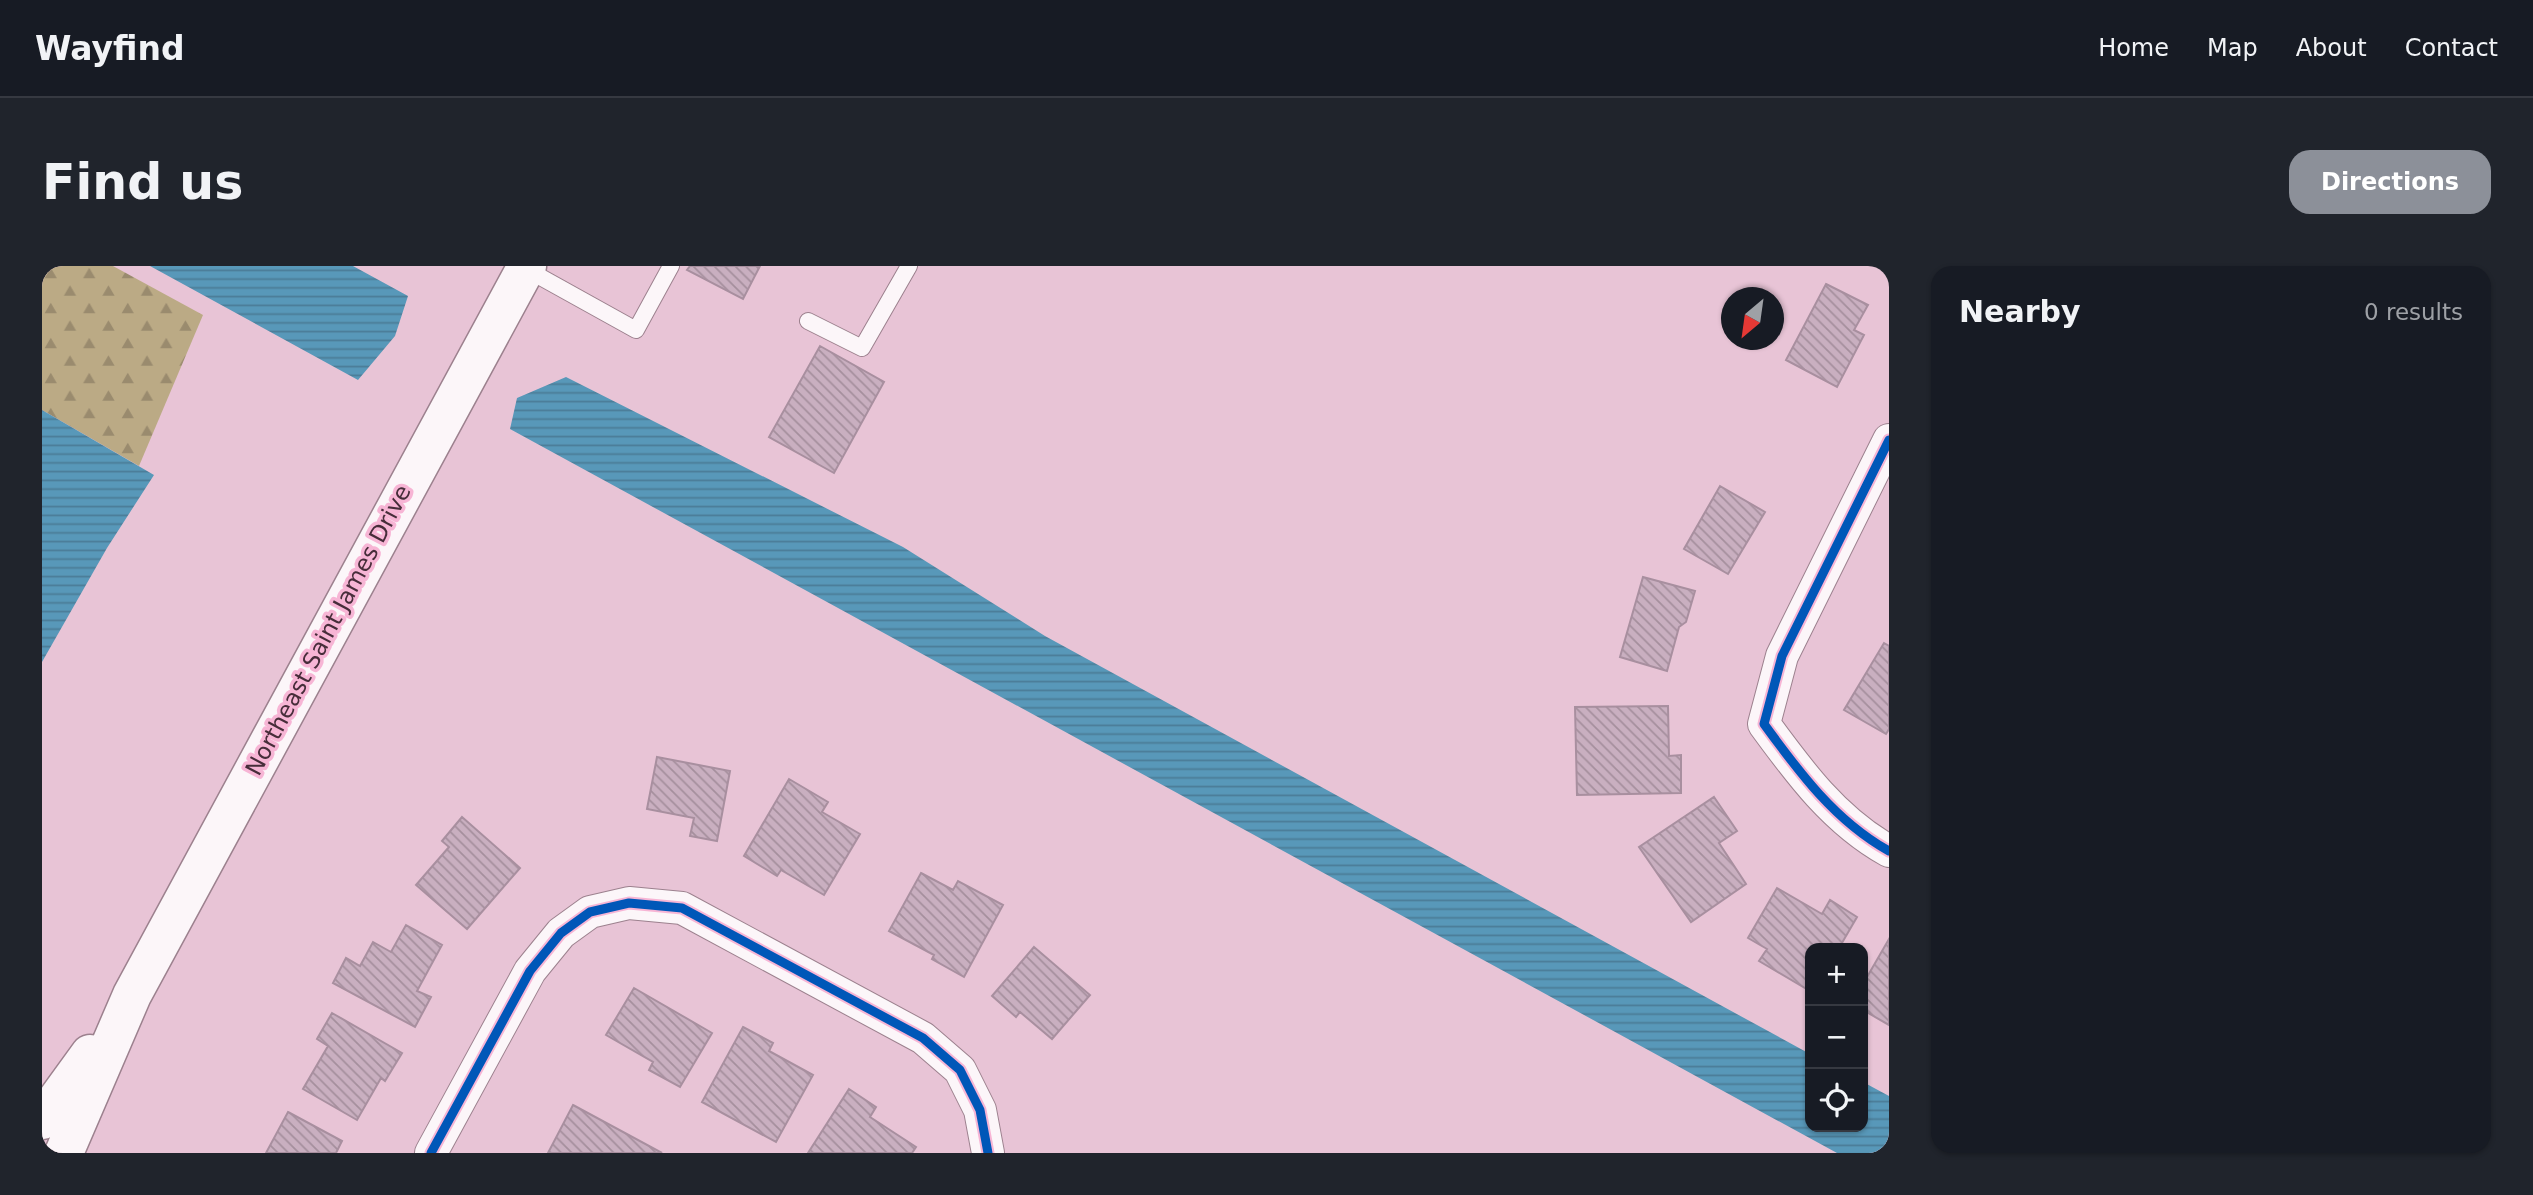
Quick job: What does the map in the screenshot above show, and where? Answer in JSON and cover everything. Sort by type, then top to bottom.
[{"type":"main road","name":"Northeast Saint James Drive","points":[[64,1153],[132,995],[526,267]]},
{"type":"main road","name":"Northeast Saint James Drive","points":[[42,1120],[132,995]]},
{"type":"street","points":[[1889,440],[1782,656],[1764,723],[1811,788],[1869,840],[1889,851]]},
{"type":"street","points":[[431,1153],[530,971],[561,933],[590,912],[629,903],[682,908],[923,1038],[961,1070],[980,1110],[988,1153]]},
{"type":"lane","points":[[526,267],[636,330],[671,266]]},
{"type":"lane","points":[[808,321],[862,348],[909,266]]},
{"type":"green space","points":[[42,266],[113,266],[203,315],[139,466],[42,410]]},
{"type":"water","points":[[150,266],[353,266],[408,296],[395,336],[358,380]]},
{"type":"water","points":[[566,377],[903,547],[1045,636],[1805,1051],[1805,1132],[1868,1132],[1868,1085],[1889,1096],[1889,1153],[1837,1153],[510,429],[517,398]]},
{"type":"water","points":[[42,410],[154,475],[107,548],[42,662]]},
{"type":"building","points":[[690,266],[760,266],[743,299],[687,270]]},
{"type":"building","points":[[1826,284],[1868,305],[1854,330],[1864,335],[1837,387],[1786,360]]},
{"type":"building","points":[[820,346],[884,382],[834,473],[769,437]]},
{"type":"building","points":[[1720,486],[1765,512],[1728,574],[1684,549]]},
{"type":"building","points":[[1643,577],[1695,591],[1686,622],[1679,627],[1667,671],[1620,657]]},
{"type":"building","points":[[1884,643],[1889,646],[1889,729],[1886,734],[1844,710]]},
{"type":"building","points":[[1668,706],[1669,756],[1681,755],[1681,793],[1577,795],[1575,707]]},
{"type":"building","points":[[657,757],[730,771],[717,841],[690,836],[694,818],[647,809]]},
{"type":"building","points":[[789,779],[828,802],[822,812],[860,834],[824,895],[781,870],[777,876],[744,856]]},
{"type":"building","points":[[1714,797],[1737,831],[1719,843],[1746,884],[1691,922],[1639,847]]},
{"type":"building","points":[[462,817],[520,868],[467,929],[416,885],[449,847],[442,841]]},
{"type":"building","points":[[921,873],[953,890],[958,881],[1003,905],[964,977],[932,959],[934,955],[889,931]]},
{"type":"building","points":[[1777,888],[1822,914],[1830,900],[1857,917],[1842,943],[1805,943],[1805,988],[1759,961],[1767,949],[1748,938]]},
{"type":"building","points":[[406,925],[442,945],[417,991],[431,997],[415,1027],[333,983],[346,958],[360,966],[373,942],[391,952]]},
{"type":"building","points":[[1889,939],[1889,1025],[1868,1013],[1868,975]]},
{"type":"building","points":[[1034,947],[1090,995],[1052,1039],[1020,1012],[1016,1017],[992,996]]},
{"type":"building","points":[[634,988],[712,1033],[680,1087],[649,1070],[653,1062],[606,1035]]},
{"type":"building","points":[[332,1013],[402,1053],[385,1081],[381,1078],[357,1120],[303,1089],[328,1046],[317,1039]]},
{"type":"building","points":[[743,1027],[773,1043],[769,1051],[813,1075],[776,1142],[702,1102]]},
{"type":"building","points":[[849,1089],[876,1107],[870,1117],[916,1147],[912,1153],[808,1153]]},
{"type":"building","points":[[573,1105],[662,1153],[548,1153]]},
{"type":"building","points":[[288,1112],[342,1141],[336,1153],[266,1153]]},
{"type":"cycle path","points":[[1889,440],[1782,656],[1764,724],[1819,794],[1852,825],[1889,851]]},
{"type":"cycle path","points":[[431,1153],[530,971],[561,933],[590,912],[629,903],[682,908],[923,1038],[960,1070],[980,1110],[988,1153]]}]
